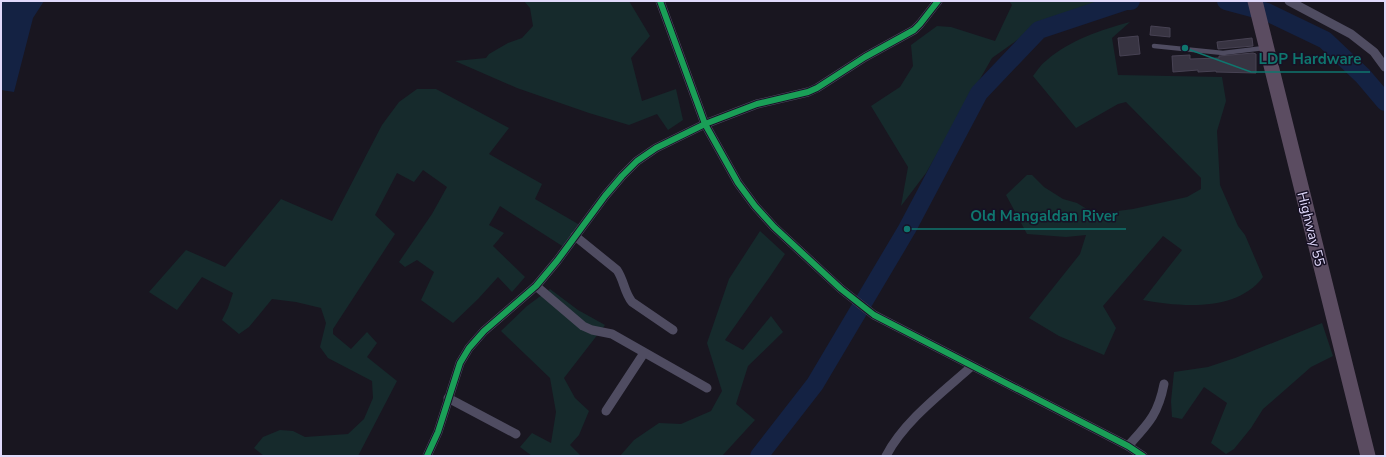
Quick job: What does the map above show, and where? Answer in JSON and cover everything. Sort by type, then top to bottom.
[{"type":"highway","name":"Highway 55","points":[[1255,1],[1368,456]]},
{"type":"street","points":[[660,1],[705,124],[738,183],[755,206],[774,227],[841,288],[874,315],[1128,446],[1143,456]]},
{"type":"street","points":[[427,456],[438,432],[460,363],[469,348],[484,331],[536,286],[557,261],[604,196],[637,161],[656,148],[705,124],[743,109],[808,92],[817,88],[865,57],[914,30],[938,1]]},
{"type":"street","points":[[1289,1],[1351,34],[1374,52],[1385,67]]},
{"type":"street","points":[[575,236],[616,270],[620,275],[628,297],[632,302],[673,330]]},
{"type":"street","points":[[536,286],[583,326],[592,330],[612,334],[707,388]]},
{"type":"street","points":[[606,411],[644,353]]},
{"type":"street","points":[[886,456],[903,431],[972,366]]},
{"type":"street","points":[[1128,446],[1148,424],[1157,411],[1164,384]]},
{"type":"street","points":[[448,398],[516,434]]},
{"type":"lane","points":[[1154,46],[1223,53],[1267,47]]},
{"type":"green space","points":[[524,1],[629,1],[650,36],[631,58],[642,101],[676,89],[683,120],[668,130],[657,114],[629,125],[517,88],[455,61],[486,58],[489,54],[508,43],[522,38],[533,26],[530,8]]},
{"type":"green space","points":[[1009,1],[1105,1],[1040,24],[992,58],[926,173],[901,206],[908,167],[871,106],[900,87],[913,66],[911,45],[937,26],[951,27],[995,41],[1012,5]]},
{"type":"green space","points":[[1130,22],[1112,38],[1118,75],[1222,77],[1226,101],[1217,131],[1220,185],[1238,226],[1245,235],[1263,277],[1252,288],[1239,296],[1224,302],[1191,305],[1143,300],[1182,250],[1163,236],[1103,306],[1116,328],[1104,355],[1059,336],[1029,318],[1080,254],[1086,235],[1066,237],[1027,234],[1006,195],[1027,175],[1032,175],[1044,187],[1063,199],[1077,203],[1095,214],[1133,209],[1187,197],[1201,189],[1201,178],[1126,102],[1118,104],[1076,128],[1033,76],[1045,62],[1056,53],[1076,41],[1108,28]]},
{"type":"green space","points":[[417,89],[436,89],[509,128],[489,154],[542,184],[535,199],[585,228],[570,251],[500,206],[489,225],[504,233],[493,246],[525,277],[512,292],[498,277],[453,323],[421,300],[434,272],[417,260],[405,267],[399,262],[432,214],[447,187],[423,170],[414,182],[397,173],[375,215],[395,234],[333,329],[333,334],[351,349],[367,332],[377,343],[367,357],[397,381],[358,456],[264,456],[254,448],[263,437],[280,430],[293,431],[305,437],[348,434],[364,419],[373,398],[372,381],[328,358],[320,347],[326,323],[321,308],[296,302],[272,299],[249,327],[239,334],[222,320],[233,293],[202,277],[177,310],[149,292],[186,250],[225,267],[281,199],[332,221],[382,125],[399,102]]},
{"type":"green space","points":[[760,231],[785,254],[725,340],[743,350],[771,316],[783,332],[748,366],[736,404],[755,420],[722,456],[620,456],[634,440],[659,423],[681,424],[711,411],[722,391],[707,343],[729,279]]},
{"type":"green space","points":[[550,289],[578,310],[605,325],[564,378],[575,398],[589,411],[579,435],[570,445],[581,456],[532,456],[520,447],[532,433],[551,443],[556,412],[550,378],[501,331],[527,306]]},
{"type":"green space","points":[[1322,323],[1333,356],[1311,367],[1263,409],[1251,428],[1234,449],[1226,454],[1211,443],[1227,403],[1204,387],[1182,419],[1172,417],[1171,401],[1174,372],[1208,367],[1235,358]]},
{"type":"water","points":[[1,1],[44,1],[33,18],[14,92],[1,90]]},
{"type":"building","points":[[1151,26],[1170,28],[1170,37],[1150,35]]},
{"type":"building","points":[[1138,36],[1140,54],[1120,56],[1118,38]]},
{"type":"building","points":[[1252,38],[1253,46],[1218,49],[1217,42]]},
{"type":"building","points":[[1256,54],[1256,73],[1216,71],[1198,72],[1198,70],[1173,72],[1172,56],[1190,55],[1190,59],[1219,58],[1219,56]]},
{"type":"waterway","points":[[759,456],[815,384],[907,229],[979,93],[1039,30],[1126,1],[1131,1]]},
{"type":"waterway","points":[[1226,1],[1267,12],[1325,40],[1363,76],[1385,102]]},
{"type":"cycle path","points":[[660,1],[705,124],[738,183],[755,206],[774,227],[841,289],[874,315],[1128,446],[1143,456]]},
{"type":"cycle path","points":[[427,456],[438,432],[460,363],[469,348],[484,331],[536,286],[557,261],[605,196],[637,161],[656,148],[705,124],[757,104],[808,92],[817,88],[865,57],[914,30],[938,1]]},
{"type":"place","name":"LDP Hardware","points":[[1185,48]]},
{"type":"place","name":"Old Mangaldan River","points":[[907,229]]}]
